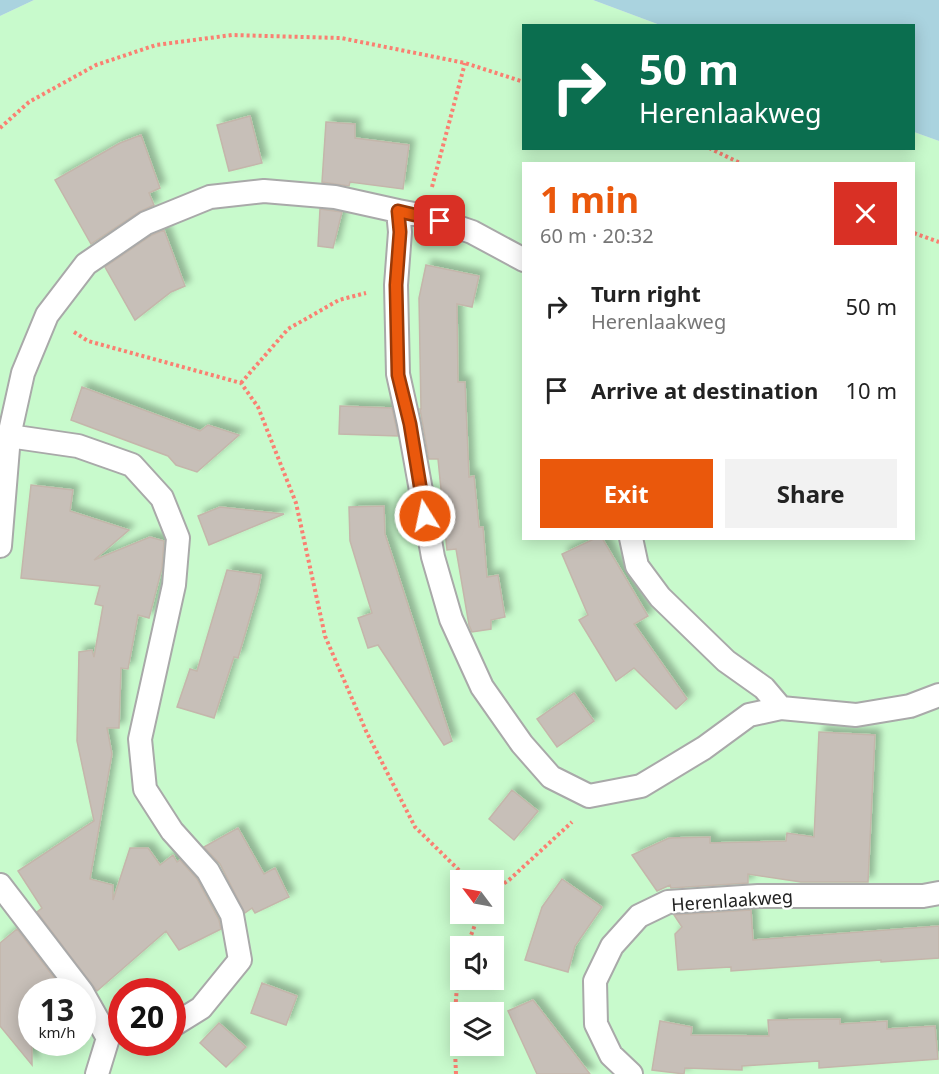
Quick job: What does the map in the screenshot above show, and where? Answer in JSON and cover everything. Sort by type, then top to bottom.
[{"type":"lane","points":[[0,546],[9,436],[23,373],[47,315],[86,264],[146,223],[210,197],[264,191],[335,197],[424,216],[472,232],[522,259]]},
{"type":"lane","points":[[398,211],[400,232],[396,285],[398,375],[410,424],[433,557],[451,620],[482,687],[522,744],[551,777],[589,796],[641,786],[704,748],[749,715],[781,708],[855,715],[910,706],[939,695]]},
{"type":"lane","points":[[9,436],[78,446],[132,465],[162,498],[178,538],[174,585],[140,739],[145,789],[172,831],[208,871],[232,915],[240,960],[201,1008],[186,1017]]},
{"type":"lane","points":[[632,540],[638,566],[660,597],[726,661],[764,688],[781,708]]},
{"type":"lane","points":[[0,885],[71,978]]},
{"type":"lane","name":"Herenlaakweg","points":[[631,1074],[610,1055],[596,1024],[596,981],[612,946],[639,916],[668,902],[758,896],[923,896],[939,892]]},
{"type":"lane","points":[[96,1012],[108,1028]]},
{"type":"lane","points":[[97,1074],[108,1052]]},
{"type":"path","points":[[0,128],[29,102],[96,64],[156,45],[232,35],[341,38],[465,63],[522,81]]},
{"type":"path","points":[[424,216],[465,63]]},
{"type":"path","points":[[713,150],[738,162]]},
{"type":"path","points":[[915,234],[939,242]]},
{"type":"path","points":[[241,383],[288,329],[339,300],[396,285]]},
{"type":"path","points":[[47,315],[88,341],[241,383],[258,407],[296,503],[325,636],[366,731],[415,827],[459,870]]},
{"type":"path","points":[[504,883],[576,819],[589,796]]},
{"type":"path","points":[[456,1074],[454,1027],[457,990]]},
{"type":"green space","points":[[34,0],[593,0],[657,24],[522,24],[522,150],[915,150],[915,132],[939,141],[939,1074],[0,1074],[0,16]]},
{"type":"water","points":[[0,0],[34,0],[0,16]]},
{"type":"water","points":[[593,0],[939,0],[939,141],[915,132],[915,24],[657,24]]},
{"type":"building","points":[[250,116],[262,163],[229,171],[217,125]]},
{"type":"building","points":[[326,122],[355,124],[355,138],[409,145],[403,189],[350,182],[349,186],[322,182]]},
{"type":"building","points":[[141,135],[160,188],[149,193],[154,205],[139,212],[91,244],[55,180],[120,143]]},
{"type":"building","points":[[320,209],[342,212],[333,248],[318,246]]},
{"type":"building","points":[[164,230],[185,286],[171,292],[135,320],[105,267],[152,235]]},
{"type":"building","points":[[426,265],[479,276],[472,307],[457,304],[458,382],[465,382],[469,477],[474,476],[479,527],[483,527],[487,577],[498,575],[505,617],[491,620],[491,629],[472,632],[456,549],[447,550],[438,459],[429,459],[420,409],[419,298]]},
{"type":"building","points":[[82,387],[200,431],[208,425],[239,435],[197,472],[176,465],[168,456],[71,420]]},
{"type":"building","points":[[340,406],[392,408],[398,436],[339,434]]},
{"type":"building","points":[[31,485],[73,490],[70,511],[129,530],[94,560],[150,537],[164,541],[162,568],[149,618],[138,615],[128,669],[121,668],[119,728],[107,728],[112,754],[90,879],[113,885],[113,900],[130,848],[148,848],[160,865],[173,855],[177,862],[180,860],[197,879],[219,920],[221,929],[179,950],[166,931],[112,978],[108,978],[108,981],[97,991],[96,978],[87,978],[37,912],[42,908],[18,871],[94,821],[77,741],[79,652],[92,650],[94,657],[103,606],[95,604],[100,586],[21,578]]},
{"type":"building","points":[[384,506],[385,534],[452,741],[444,745],[378,645],[368,648],[358,618],[372,613],[350,541],[349,507]]},
{"type":"building","points":[[220,507],[284,514],[209,545],[198,516]]},
{"type":"building","points":[[592,540],[603,540],[648,616],[634,624],[687,699],[676,709],[634,668],[616,681],[579,620],[588,615],[562,554]]},
{"type":"building","points":[[227,570],[261,575],[238,658],[234,657],[214,718],[177,707],[190,669],[197,671]]},
{"type":"building","points":[[574,693],[594,721],[557,747],[537,719]]},
{"type":"building","points":[[819,732],[875,735],[868,882],[801,882],[748,874],[748,883],[671,888],[670,885],[657,891],[632,855],[669,838],[710,837],[710,843],[786,841],[787,833],[814,837]]},
{"type":"building","points":[[512,790],[538,811],[514,840],[489,819]]},
{"type":"building","points":[[238,828],[264,874],[275,868],[289,897],[255,913],[252,908],[245,913],[220,864],[204,847]]},
{"type":"building","points":[[562,879],[602,907],[575,946],[568,972],[525,960],[542,907]]},
{"type":"building","points":[[751,910],[753,940],[939,926],[939,958],[731,971],[731,967],[678,970],[675,934],[682,927],[674,915]]},
{"type":"building","points":[[17,929],[54,978],[18,978],[18,1048],[0,1026],[0,943]]},
{"type":"building","points":[[262,983],[297,996],[286,1025],[251,1013]]},
{"type":"building","points":[[533,1000],[590,1074],[537,1074],[508,1011]]},
{"type":"building","points":[[840,1019],[840,1024],[887,1021],[887,1029],[935,1026],[938,1059],[819,1068],[819,1061],[742,1066],[742,1070],[685,1068],[684,1074],[652,1070],[660,1021],[692,1027],[691,1035],[769,1036],[768,1020]]},
{"type":"building","points":[[219,1023],[246,1047],[226,1067],[200,1043]]},
{"type":"building","points":[[25,1056],[32,1056],[32,1065]]},
{"type":"route","points":[[425,516],[410,424],[398,375],[396,285],[400,232],[398,211],[440,221]]}]
